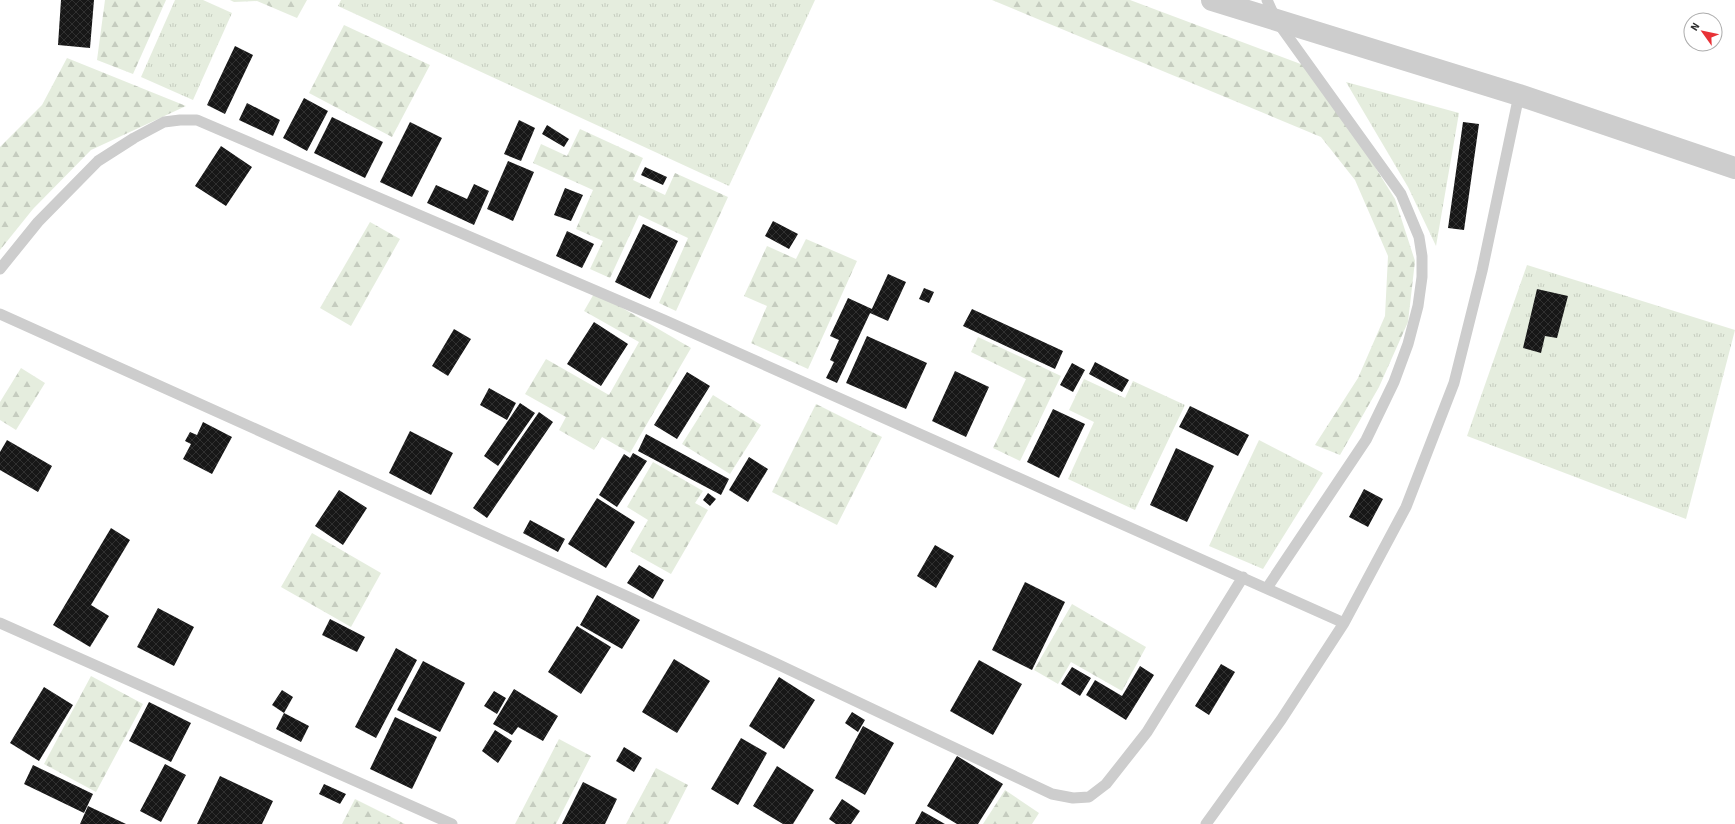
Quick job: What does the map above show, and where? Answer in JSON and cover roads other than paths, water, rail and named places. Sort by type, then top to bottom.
[{"type":"street","points":[[1212,0],[1519,95],[1735,168]]},
{"type":"lane","points":[[1267,0],[1276,20],[1401,194],[1418,237],[1422,263],[1418,306],[1408,344],[1394,382],[1366,440],[1267,588]]},
{"type":"lane","points":[[1206,824],[1281,720],[1344,623],[1406,507],[1454,383],[1482,271],[1519,95]]},
{"type":"lane","points":[[0,269],[38,222],[98,162],[134,138],[164,122],[197,120],[664,320],[1344,623]]},
{"type":"lane","points":[[0,314],[768,660],[1052,794],[1072,798],[1089,797],[1106,784],[1147,732],[1243,577]]},
{"type":"lane","points":[[0,623],[452,824]]}]
